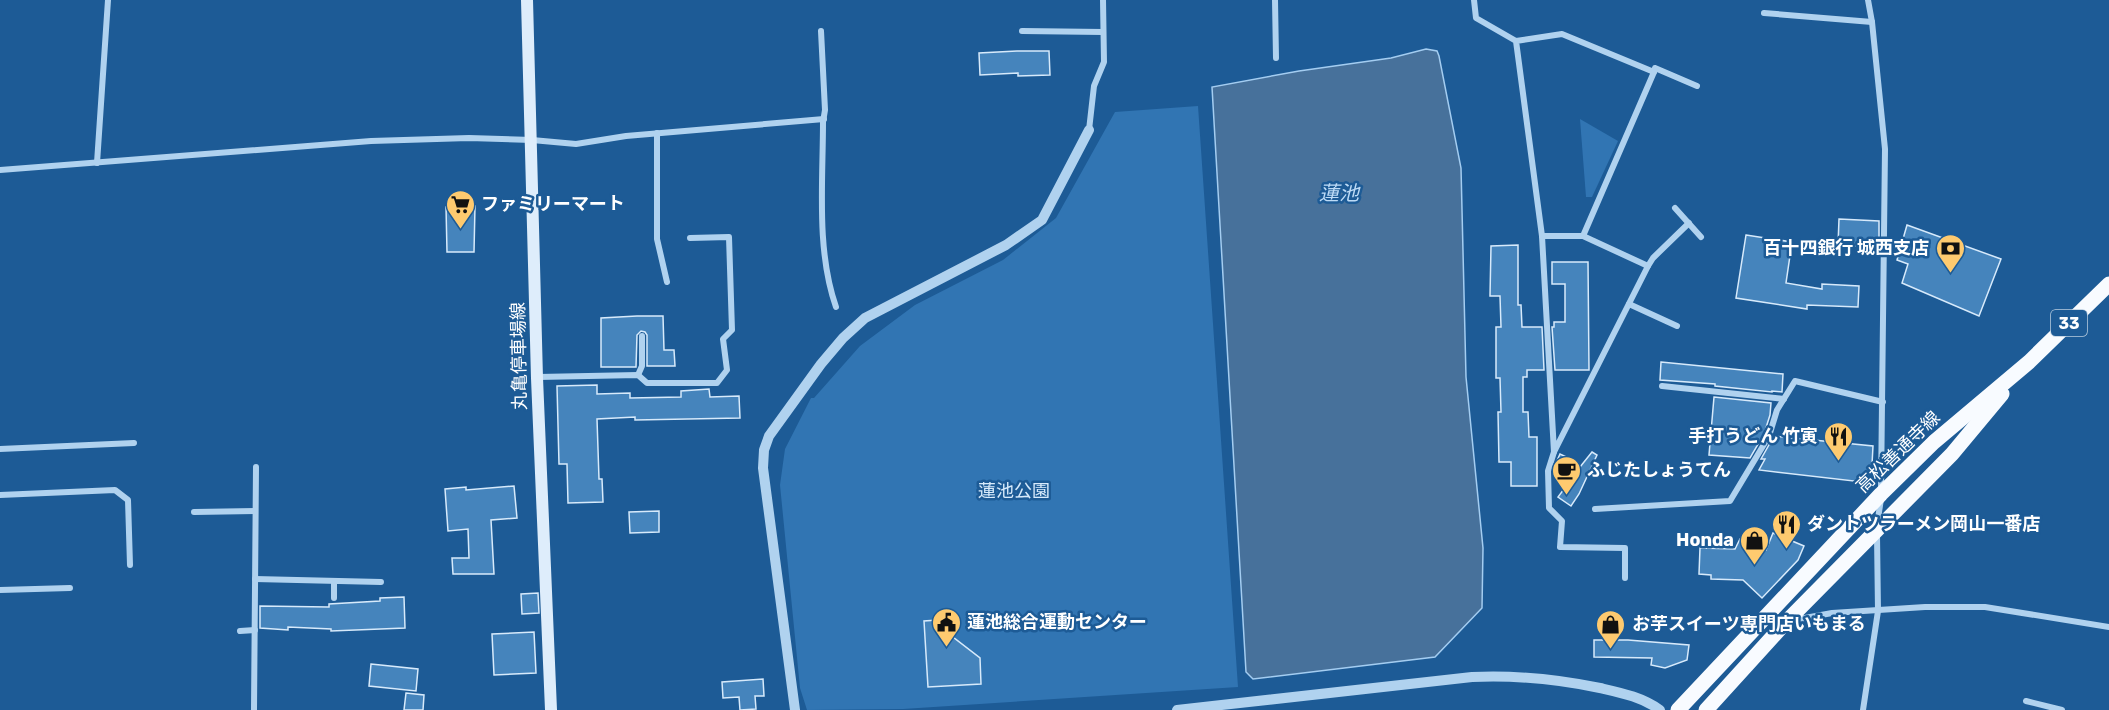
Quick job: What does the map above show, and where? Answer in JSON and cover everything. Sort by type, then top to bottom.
[{"type":"main road","name":"丸亀停車場線","points":[[527,0],[537,378],[551,710]]},
{"type":"main road","name":"高松善通寺線","points":[[1678,710],[1764,623],[1881,494],[1934,442],[2029,362],[2109,284]]},
{"type":"main road","name":"高松善通寺線","points":[[1706,710],[1783,622],[1952,454],[2029,362]]},
{"type":"street","points":[[97,163],[108,0]]},
{"type":"street","points":[[795,710],[763,468],[764,450],[769,436],[821,364],[843,338],[866,318],[1006,245],[1042,220],[1089,130],[1094,86],[1104,62],[1103,0]]},
{"type":"street","points":[[1275,0],[1276,58]]},
{"type":"street","points":[[1474,0],[1476,18],[1516,41],[1562,34],[1654,72]]},
{"type":"street","points":[[1863,710],[1878,611],[1877,529],[1881,494],[1886,149],[1868,0]]},
{"type":"street","points":[[1764,13],[1872,22]]},
{"type":"street","points":[[821,31],[825,110],[825,251],[828,285],[836,307]]},
{"type":"street","points":[[1022,31],[1103,32]]},
{"type":"street","points":[[1516,41],[1542,236],[1554,452]]},
{"type":"street","points":[[1583,236],[1655,68],[1697,86]]},
{"type":"street","points":[[0,170],[371,141],[469,138],[576,144],[626,136],[824,119]]},
{"type":"street","points":[[657,134],[657,239],[667,282]]},
{"type":"street","points":[[1675,208],[1701,237]]},
{"type":"street","points":[[1625,578],[1625,548],[1560,547],[1562,520],[1550,508],[1548,471],[1554,452],[1648,266],[1653,258],[1689,223]]},
{"type":"street","points":[[1542,236],[1583,236],[1648,266]]},
{"type":"street","points":[[537,378],[638,375],[646,383],[717,383],[727,370],[723,339],[732,330],[729,237],[690,238]]},
{"type":"street","points":[[1629,304],[1677,327]]},
{"type":"street","points":[[638,375],[642,366],[642,336]]},
{"type":"street","points":[[1595,508],[1730,501],[1768,436],[1777,410],[1795,381],[1883,402]]},
{"type":"street","points":[[1662,386],[1784,399]]},
{"type":"street","points":[[0,449],[134,443]]},
{"type":"street","points":[[254,710],[256,467]]},
{"type":"street","points":[[0,495],[115,490],[128,500],[130,566]]},
{"type":"street","points":[[194,512],[255,511]]},
{"type":"street","points":[[255,579],[381,582]]},
{"type":"street","points":[[334,581],[334,598]]},
{"type":"street","points":[[0,590],[70,588]]},
{"type":"street","points":[[1783,622],[1832,613],[1926,607],[1985,607],[2109,627]]},
{"type":"street","points":[[240,631],[255,630]]},
{"type":"street","points":[[1177,710],[1453,679],[1509,676],[1563,680],[1647,701],[1660,710]]},
{"type":"street","points":[[2026,701],[2062,710]]},
{"type":"green space","name":"蓮池公園","points":[[1198,106],[1238,687],[903,709],[807,710],[800,688],[780,485],[785,449],[811,398],[814,398],[860,346],[915,305],[1003,260],[1056,218],[1115,112]]},
{"type":"green space","points":[[1580,119],[1618,141],[1592,197],[1586,197]]},
{"type":"water","name":"蓮池","points":[[1426,49],[1437,51],[1439,56],[1461,168],[1466,377],[1483,548],[1482,608],[1435,657],[1253,679],[1246,672],[1212,87],[1299,71],[1391,58]]},
{"type":"building","points":[[1049,51],[1050,75],[1018,76],[1018,73],[980,75],[979,53]]},
{"type":"building","name":"ファミリーマート","points":[[475,206],[474,252],[447,252],[446,207]]},
{"type":"building","points":[[1839,219],[1879,221],[1879,247],[1838,245]]},
{"type":"building","name":"百十四銀行 城西支店","points":[[1907,225],[2001,259],[1979,316],[1902,283],[1908,264],[1897,260]]},
{"type":"building","points":[[1746,235],[1792,242],[1786,283],[1822,289],[1822,284],[1859,286],[1858,307],[1807,305],[1807,309],[1736,298]]},
{"type":"building","points":[[1518,245],[1518,305],[1521,305],[1522,327],[1542,327],[1544,370],[1527,370],[1527,377],[1523,377],[1523,412],[1528,412],[1529,437],[1537,437],[1537,486],[1511,486],[1511,462],[1499,462],[1498,412],[1501,412],[1500,378],[1496,378],[1496,327],[1501,327],[1500,296],[1490,296],[1491,246]]},
{"type":"building","points":[[1552,262],[1588,262],[1589,370],[1555,370],[1552,327],[1554,327],[1554,322],[1565,322],[1565,284],[1552,284]]},
{"type":"building","points":[[663,316],[664,350],[674,350],[675,366],[647,366],[647,335],[641,331],[637,335],[636,367],[601,367],[601,318]]},
{"type":"building","points":[[1661,362],[1783,374],[1782,392],[1660,380]]},
{"type":"building","points":[[597,385],[597,394],[630,393],[630,398],[681,397],[681,391],[709,389],[710,397],[739,396],[740,418],[597,419],[599,479],[602,479],[603,502],[568,503],[567,464],[559,464],[557,386]]},
{"type":"building","points":[[1714,397],[1771,403],[1764,434],[1750,458],[1709,455]]},
{"type":"building","points":[[1774,436],[1873,446],[1871,483],[1759,470],[1765,459],[1761,459]]},
{"type":"building","points":[[1592,452],[1597,455],[1571,506],[1558,497],[1567,485],[1564,485],[1569,474],[1555,468],[1556,463],[1560,454],[1577,462],[1576,465],[1580,467]]},
{"type":"building","points":[[514,486],[517,518],[491,520],[494,574],[453,574],[452,558],[469,558],[468,529],[448,531],[445,489],[466,487],[466,490]]},
{"type":"building","points":[[659,511],[659,532],[630,533],[629,512]]},
{"type":"building","points":[[1773,533],[1804,546],[1798,560],[1762,598],[1743,580],[1711,579],[1711,575],[1699,574],[1700,548],[1735,549],[1740,539],[1766,550]]},
{"type":"building","points":[[538,593],[539,613],[522,614],[521,594]]},
{"type":"building","points":[[404,597],[405,628],[331,631],[331,629],[288,627],[288,630],[260,628],[260,606],[329,607],[329,604]]},
{"type":"building","name":"蓮池総合運動センター","points":[[952,619],[953,637],[980,658],[981,684],[928,687],[924,621]]},
{"type":"building","points":[[534,632],[536,673],[494,675],[492,634]]},
{"type":"building","points":[[1594,640],[1689,645],[1687,660],[1665,668],[1651,665],[1652,658],[1594,657]]},
{"type":"building","points":[[371,664],[418,669],[416,691],[369,686]]},
{"type":"building","points":[[763,679],[764,696],[755,696],[756,709],[740,710],[739,697],[723,698],[722,682]]},
{"type":"building","points":[[406,693],[424,695],[423,710],[404,710]]},
{"type":"place","name":"ファミリーマート","points":[[460,230]]},
{"type":"place","name":"百十四銀行 城西支店","points":[[1950,274]]},
{"type":"place","name":"手打うどん 竹寅","points":[[1839,462]]},
{"type":"place","name":"ふじたしょうてん","points":[[1566,496]]},
{"type":"place","name":"ダントツラーメン岡山一番店","points":[[1786,550]]},
{"type":"place","name":"Honda","points":[[1755,566]]},
{"type":"place","name":"蓮池総合運動センター","points":[[946,648]]},
{"type":"place","name":"お芋スイーツ専門店いもまる","points":[[1611,650]]}]
